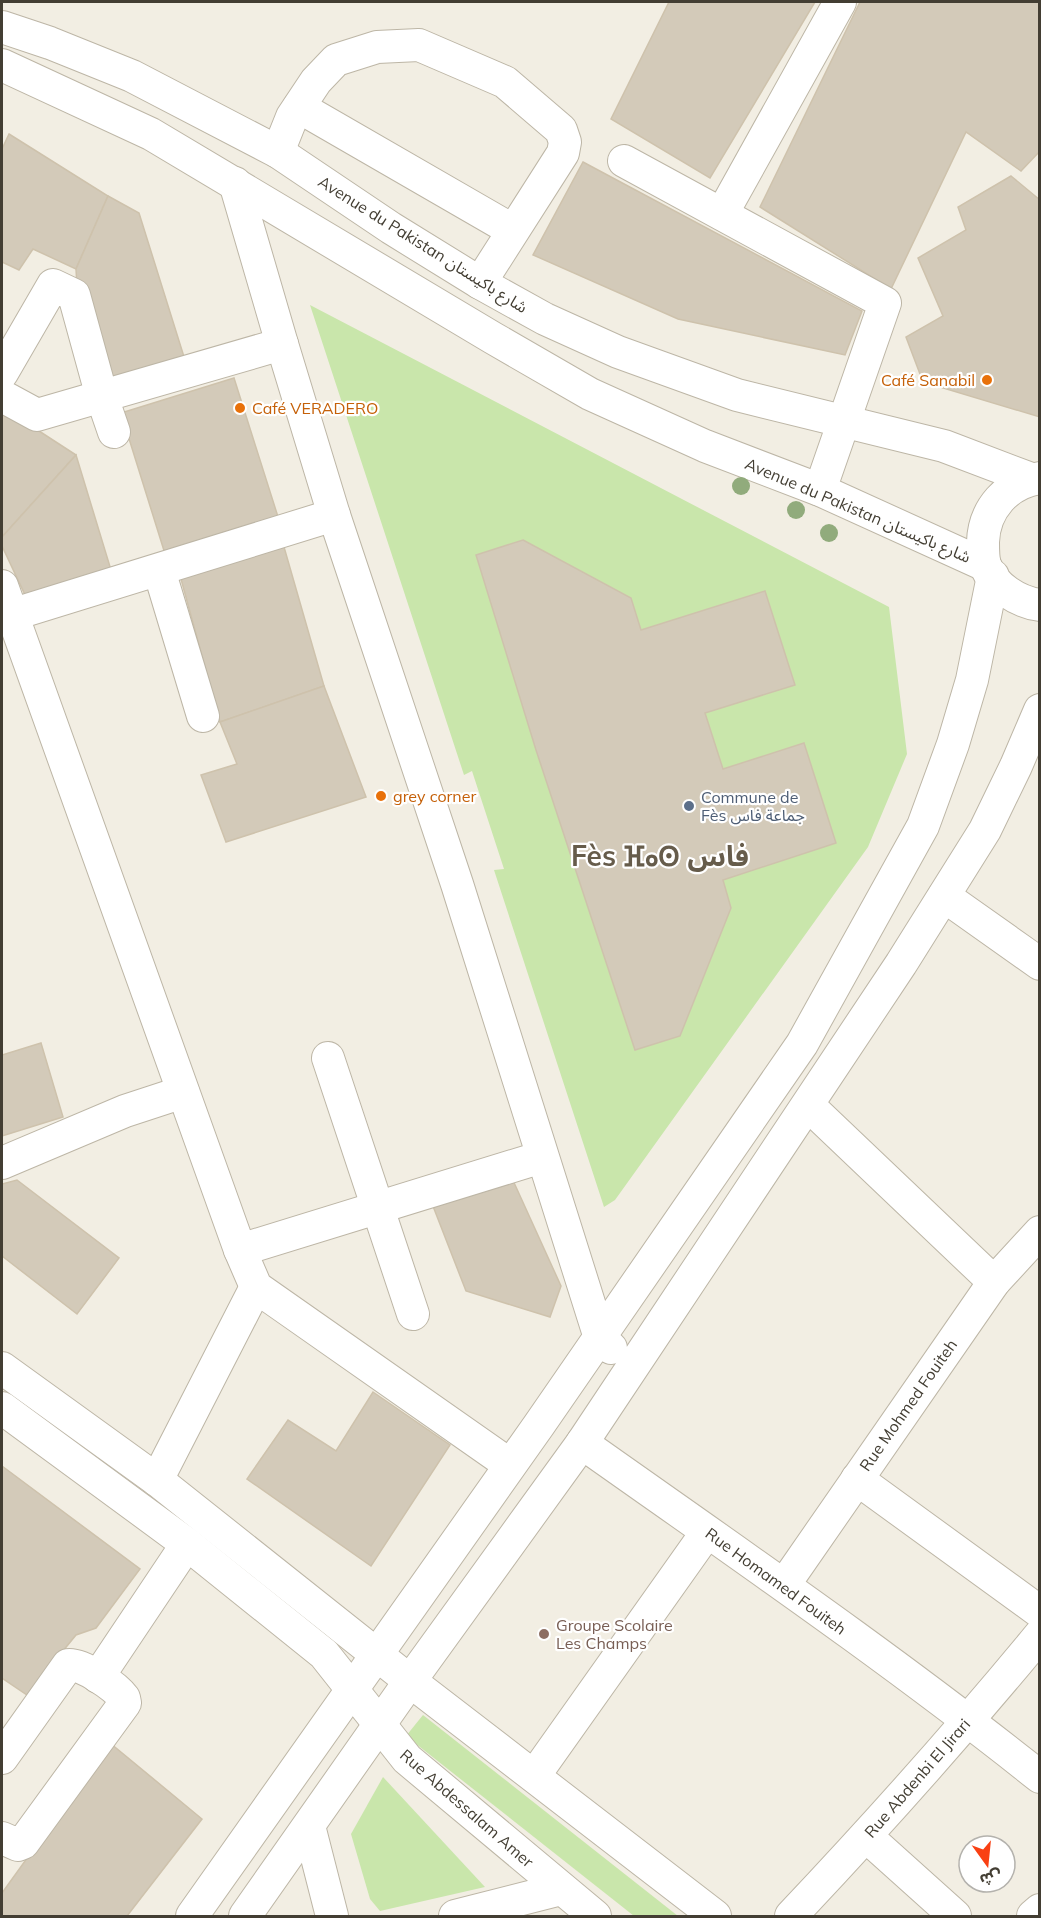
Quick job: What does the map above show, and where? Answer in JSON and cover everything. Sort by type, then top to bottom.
[{"type":"street","points":[[722,214],[840,2]]},
{"type":"street","name":"Avenue du Pakistan شارع باكيستان","points":[[2,27],[50,43],[132,76],[278,152],[391,228],[480,283],[545,319],[618,352],[737,394],[944,446],[1035,479]]},
{"type":"street","points":[[278,152],[292,117],[316,81],[336,60],[377,47],[419,45],[505,82],[550,118],[561,130],[565,142],[563,153],[480,283]]},
{"type":"street","name":"Avenue du Pakistan شارع باكيستان","points":[[2,64],[152,134],[492,338],[590,394],[705,446],[820,490],[989,571]]},
{"type":"street","points":[[299,107],[512,231]]},
{"type":"street","points":[[624,161],[885,303],[820,490]]},
{"type":"street","points":[[236,183],[334,515],[457,884],[600,1338],[633,1366]]},
{"type":"street","points":[[2,373],[52,285],[74,295],[114,432]]},
{"type":"street","points":[[2,396],[38,415],[282,344]]},
{"type":"street","points":[[192,1917],[600,1338],[802,1044],[923,826],[953,744],[972,680],[989,571],[984,532],[987,518],[1005,494],[1017,485],[1035,479]]},
{"type":"street","points":[[334,515],[159,570],[6,600],[240,1250],[256,1287],[510,1466]]},
{"type":"street","points":[[159,570],[203,716]]},
{"type":"street","points":[[989,571],[1015,598],[1040,605]]},
{"type":"street","points":[[245,1917],[410,1681],[582,1443],[808,1105],[985,830],[1040,710]]},
{"type":"street","points":[[944,896],[1040,964]]},
{"type":"street","points":[[328,1058],[413,1314]]},
{"type":"street","points":[[2,1162],[125,1111],[183,1092]]},
{"type":"street","points":[[808,1105],[994,1282]]},
{"type":"street","points":[[240,1250],[543,1157]]},
{"type":"street","name":"Rue Mohmed Fouiteh","points":[[784,1586],[994,1282],[1040,1232]]},
{"type":"street","points":[[157,1480],[256,1287]]},
{"type":"street","points":[[2,1368],[157,1480],[410,1681],[715,1917]]},
{"type":"street","name":"Rue Abdessalam Amer","points":[[2,1407],[187,1545],[324,1654],[407,1759],[595,1917]]},
{"type":"street","name":"Rue Homamed Fouiteh","points":[[582,1443],[969,1720],[1040,1777]]},
{"type":"street","points":[[857,1479],[1040,1612]]},
{"type":"street","points":[[534,1776],[708,1532]]},
{"type":"street","points":[[98,1677],[187,1545]]},
{"type":"street","name":"Rue Abdenbi El Jirari","points":[[791,1917],[969,1720],[1040,1635]]},
{"type":"street","points":[[2,1758],[65,1667],[75,1664],[122,1694],[125,1703],[23,1843],[18,1845],[2,1838]]},
{"type":"street","points":[[309,1826],[332,1917]]},
{"type":"street","points":[[866,1836],[955,1917]]},
{"type":"street","points":[[455,1917],[561,1889]]},
{"type":"street","points":[[1033,1917],[1040,1910]]},
{"type":"green space","points":[[310,305],[889,607],[907,754],[868,847],[615,1200],[604,1207],[494,870],[504,869],[472,771],[464,775]]},
{"type":"green space","points":[[423,1715],[678,1916],[634,1916],[406,1736]]},
{"type":"green space","points":[[383,1777],[485,1887],[380,1911],[370,1899],[351,1834]]},
{"type":"building","points":[[669,2],[815,2],[710,178],[611,119]]},
{"type":"building","points":[[860,2],[1040,2],[1040,151],[1021,171],[966,132],[891,289],[760,207]]},
{"type":"building","points":[[9,134],[108,196],[76,269],[33,249],[19,270],[2,262],[2,149]]},
{"type":"building","points":[[583,162],[862,311],[845,355],[678,319],[533,255]]},
{"type":"building","points":[[1011,176],[1040,200],[1040,417],[923,382],[906,337],[943,316],[918,258],[966,230],[958,207]]},
{"type":"building","points":[[108,196],[139,213],[185,360],[105,386],[77,287],[76,269]]},
{"type":"building","points":[[234,378],[279,520],[166,557],[121,413]]},
{"type":"building","points":[[2,407],[76,455],[2,537]]},
{"type":"building","points":[[76,455],[111,570],[27,599],[2,546],[2,537]]},
{"type":"building","name":"Commune de Fès جماعة فاس","points":[[523,540],[631,598],[641,630],[765,591],[795,685],[705,713],[723,769],[804,743],[836,843],[723,880],[731,908],[680,1036],[635,1050],[536,750],[476,555]]},
{"type":"building","points":[[284,547],[324,686],[220,722],[181,579]]},
{"type":"building","points":[[324,686],[366,797],[226,842],[201,775],[237,764],[220,722]]},
{"type":"building","points":[[41,1043],[63,1117],[2,1136],[2,1055]]},
{"type":"building","points":[[511,1176],[561,1286],[550,1317],[466,1291],[431,1201]]},
{"type":"building","points":[[17,1180],[119,1258],[77,1314],[2,1256],[2,1184]]},
{"type":"building","points":[[373,1392],[450,1445],[371,1566],[247,1479],[288,1420],[336,1451]]},
{"type":"building","points":[[2,1466],[140,1569],[96,1628],[76,1635],[27,1695],[2,1678]]},
{"type":"building","points":[[110,1743],[202,1819],[127,1916],[2,1916],[2,1893]]},
{"type":"place","name":"Café Sanabil","points":[[987,380]]},
{"type":"place","name":"Café VERADERO","points":[[240,408]]},
{"type":"place","name":"grey corner","points":[[381,796]]},
{"type":"place","name":"Commune de Fès جماعة فاس","points":[[689,806]]},
{"type":"place","name":"Groupe Scolaire Les Champs","points":[[544,1634]]},
{"type":"district","name":"Fès ⴼⴰⵙ فاس","points":[[660,856]]}]
